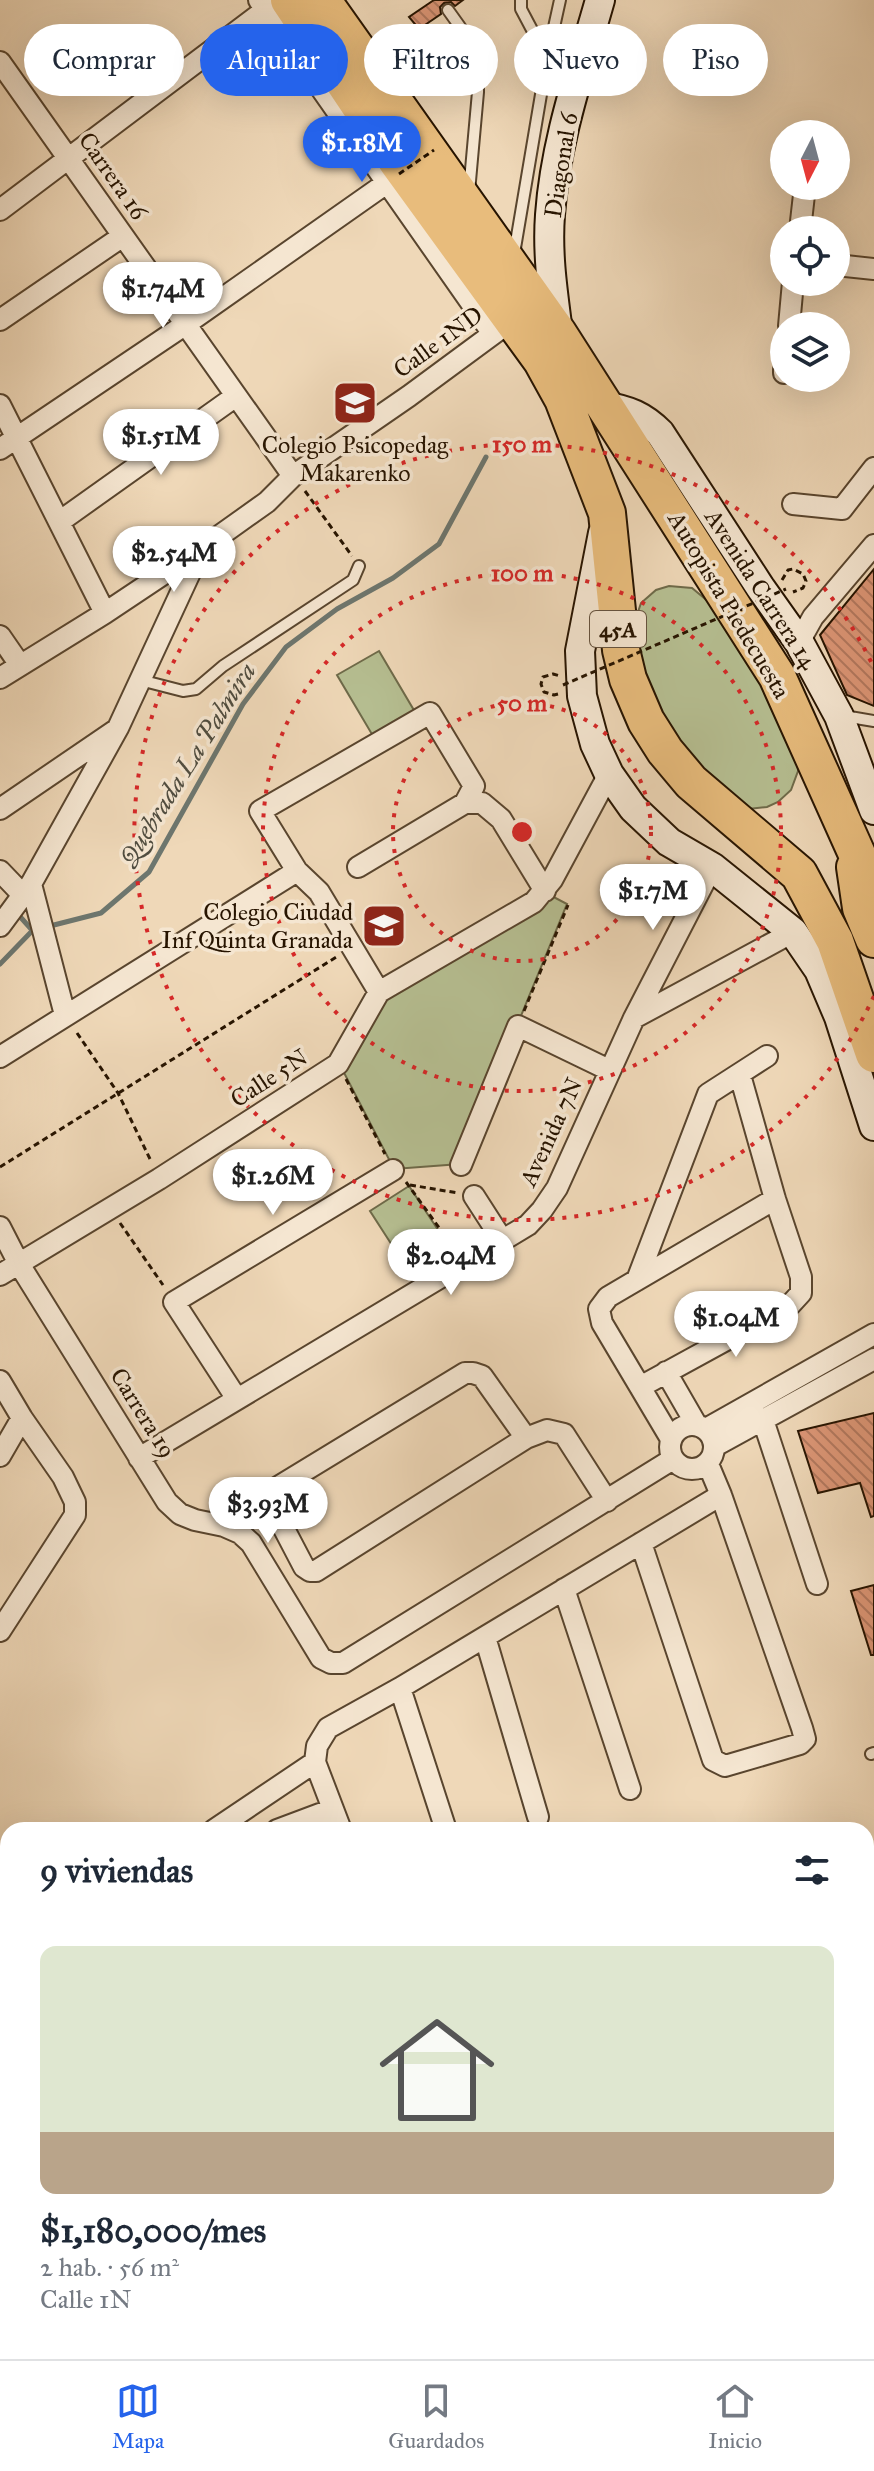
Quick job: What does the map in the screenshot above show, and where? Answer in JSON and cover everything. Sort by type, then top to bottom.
[{"type":"highway","points":[[322,0],[435,155]]},
{"type":"highway","name":"45A","points":[[273,2],[398,163],[502,327],[542,361],[563,399],[607,513],[621,650],[628,679],[646,721],[665,751],[691,782],[799,874],[835,941],[874,1054]]},
{"type":"highway","name":"Autopista Piedecuesta","points":[[435,155],[558,333],[777,676],[874,892]]},
{"type":"highway","points":[[851,842],[861,908],[874,939]]},
{"type":"highway","points":[[799,874],[844,915],[860,944],[874,981]]},
{"type":"street","name":"Diagonal 6","points":[[558,333],[550,276],[550,217],[559,146],[600,0]]},
{"type":"street","points":[[0,210],[273,2],[394,178],[502,327]]},
{"type":"street","name":"Carrera 16","points":[[0,62],[293,476]]},
{"type":"street","points":[[9,443],[394,178]]},
{"type":"street","points":[[0,320],[123,236]]},
{"type":"street","points":[[850,266],[874,269]]},
{"type":"street","name":"Calle 1ND","points":[[0,678],[201,549],[267,502],[293,476],[502,327]]},
{"type":"street","points":[[59,522],[236,396]]},
{"type":"street","points":[[0,405],[9,443],[59,522],[105,613]]},
{"type":"street","name":"Avenida Carrera 14","points":[[604,406],[626,409],[646,420],[660,433],[760,587],[800,628],[839,716],[874,810]]},
{"type":"street","points":[[793,504],[842,509],[874,468]]},
{"type":"street","points":[[607,513],[581,638],[582,696],[595,744],[609,774],[633,808],[669,842],[712,867],[793,932],[819,970],[839,1017],[874,1126]]},
{"type":"street","points":[[755,643],[800,628],[874,545]]},
{"type":"street","points":[[0,926],[24,893],[118,728],[201,549]]},
{"type":"street","points":[[0,636],[20,665]]},
{"type":"street","points":[[465,803],[474,786],[430,713],[260,811],[297,871],[319,892],[379,992],[534,902],[545,891],[609,774]]},
{"type":"street","points":[[0,809],[118,728]]},
{"type":"street","points":[[358,867],[465,803],[482,803],[501,819],[545,891]]},
{"type":"street","name":"Avenida 7N","points":[[139,1458],[528,1225],[557,1188],[634,1018],[712,867]]},
{"type":"street","points":[[0,871],[24,893],[39,917],[65,1015]]},
{"type":"street","points":[[0,1057],[297,871]]},
{"type":"street","points":[[634,1018],[793,932]]},
{"type":"street","name":"Calle 5N","points":[[0,1275],[159,1179],[338,1064],[379,992]]},
{"type":"street","points":[[461,1165],[518,1026],[609,1070]]},
{"type":"street","points":[[637,1280],[708,1094],[767,1056]]},
{"type":"street","points":[[640,1387],[790,1305],[801,1293],[801,1277],[740,1075]]},
{"type":"street","points":[[237,1399],[174,1302],[393,1170]]},
{"type":"street","points":[[474,1196],[503,1241]]},
{"type":"street","points":[[775,1199],[608,1297],[599,1309],[602,1323],[640,1387],[680,1466],[689,1470],[699,1468],[706,1441],[874,1334]]},
{"type":"street","name":"Carrera 19","points":[[0,1227],[19,1264],[167,1502],[180,1514],[224,1526],[240,1533],[251,1543],[321,1658],[331,1663],[343,1663],[607,1501]]},
{"type":"street","points":[[706,1441],[763,1420],[874,1359]]},
{"type":"street","points":[[641,1543],[713,1760],[725,1766],[800,1744],[805,1739],[802,1728],[721,1495],[706,1441],[666,1372]]},
{"type":"street","points":[[526,1438],[482,1376],[465,1373],[273,1490],[271,1504],[304,1567],[316,1571],[526,1438],[547,1430],[564,1434],[607,1501],[672,1449],[677,1430],[686,1425],[706,1441]]},
{"type":"street","points":[[0,1381],[63,1477],[75,1502],[75,1515],[0,1631]]},
{"type":"street","points":[[0,1456],[22,1418]]},
{"type":"street","points":[[763,1420],[817,1584]]},
{"type":"street","points":[[338,1822],[315,1762],[317,1746],[328,1728],[721,1495]]},
{"type":"street","points":[[564,1589],[630,1789]]},
{"type":"street","points":[[485,1637],[538,1817]]},
{"type":"street","points":[[400,1688],[443,1822]]},
{"type":"street","points":[[226,1822],[315,1762]]},
{"type":"street","points":[[298,1822],[333,1809]]},
{"type":"lane","points":[[521,0],[521,9],[529,24]]},
{"type":"lane","points":[[555,24],[560,0]]},
{"type":"lane","points":[[448,10],[478,52],[478,92],[468,206]]},
{"type":"lane","points":[[511,268],[541,96]]},
{"type":"lane","points":[[567,96],[571,103]]},
{"type":"lane","points":[[140,680],[183,691],[196,689],[223,666],[353,580],[359,566]]},
{"type":"lane","points":[[839,716],[874,721]]},
{"type":"path","points":[[394,178],[435,155]]},
{"type":"path","points":[[293,476],[359,566]]},
{"type":"path","points":[[566,686],[561,677],[553,674],[543,677],[541,684],[544,692],[554,695],[566,686],[786,589],[795,592],[803,588],[805,578],[799,570],[788,570],[783,576],[783,587],[790,597]]},
{"type":"path","points":[[518,1026],[568,905]]},
{"type":"path","points":[[0,1167],[351,948]]},
{"type":"path","points":[[65,1015],[118,1093],[159,1179]]},
{"type":"path","points":[[410,1185],[474,1196]]},
{"type":"path","points":[[110,1208],[174,1302]]},
{"type":"green space","points":[[669,586],[692,588],[710,603],[784,722],[797,751],[798,771],[791,790],[778,802],[748,809],[726,799],[656,713],[632,630],[641,603],[656,590]]},
{"type":"green space","points":[[379,651],[415,712],[373,736],[337,675]]},
{"type":"green space","points":[[546,893],[567,904],[460,1164],[394,1169],[340,1065],[380,993]]},
{"type":"green space","points":[[409,1186],[448,1245],[408,1270],[370,1211]]},
{"type":"building","points":[[434,0],[463,0],[455,6],[451,2],[444,3],[440,7],[441,14],[426,24],[415,24],[409,17]]},
{"type":"building","points":[[874,569],[874,706],[847,695],[820,635]]},
{"type":"building","points":[[874,1413],[874,1516],[871,1517],[860,1483],[818,1493],[798,1431]]},
{"type":"building","points":[[874,1585],[874,1655],[871,1655],[851,1591]]},
{"type":"waterway","name":"Quebrada La Palmira","points":[[46,927],[101,913],[149,872],[243,704],[286,647],[337,609],[393,578],[439,544],[486,457]]},
{"type":"waterway","points":[[15,911],[32,930]]},
{"type":"waterway","name":"Quebrada La Palmira","points":[[0,964],[37,929]]},
{"type":"place","name":"Colegio Psicopedag Makarenko","points":[[355,403]]},
{"type":"place","name":"Colegio Ciudad Inf Quinta Granada","points":[[384,926]]}]
